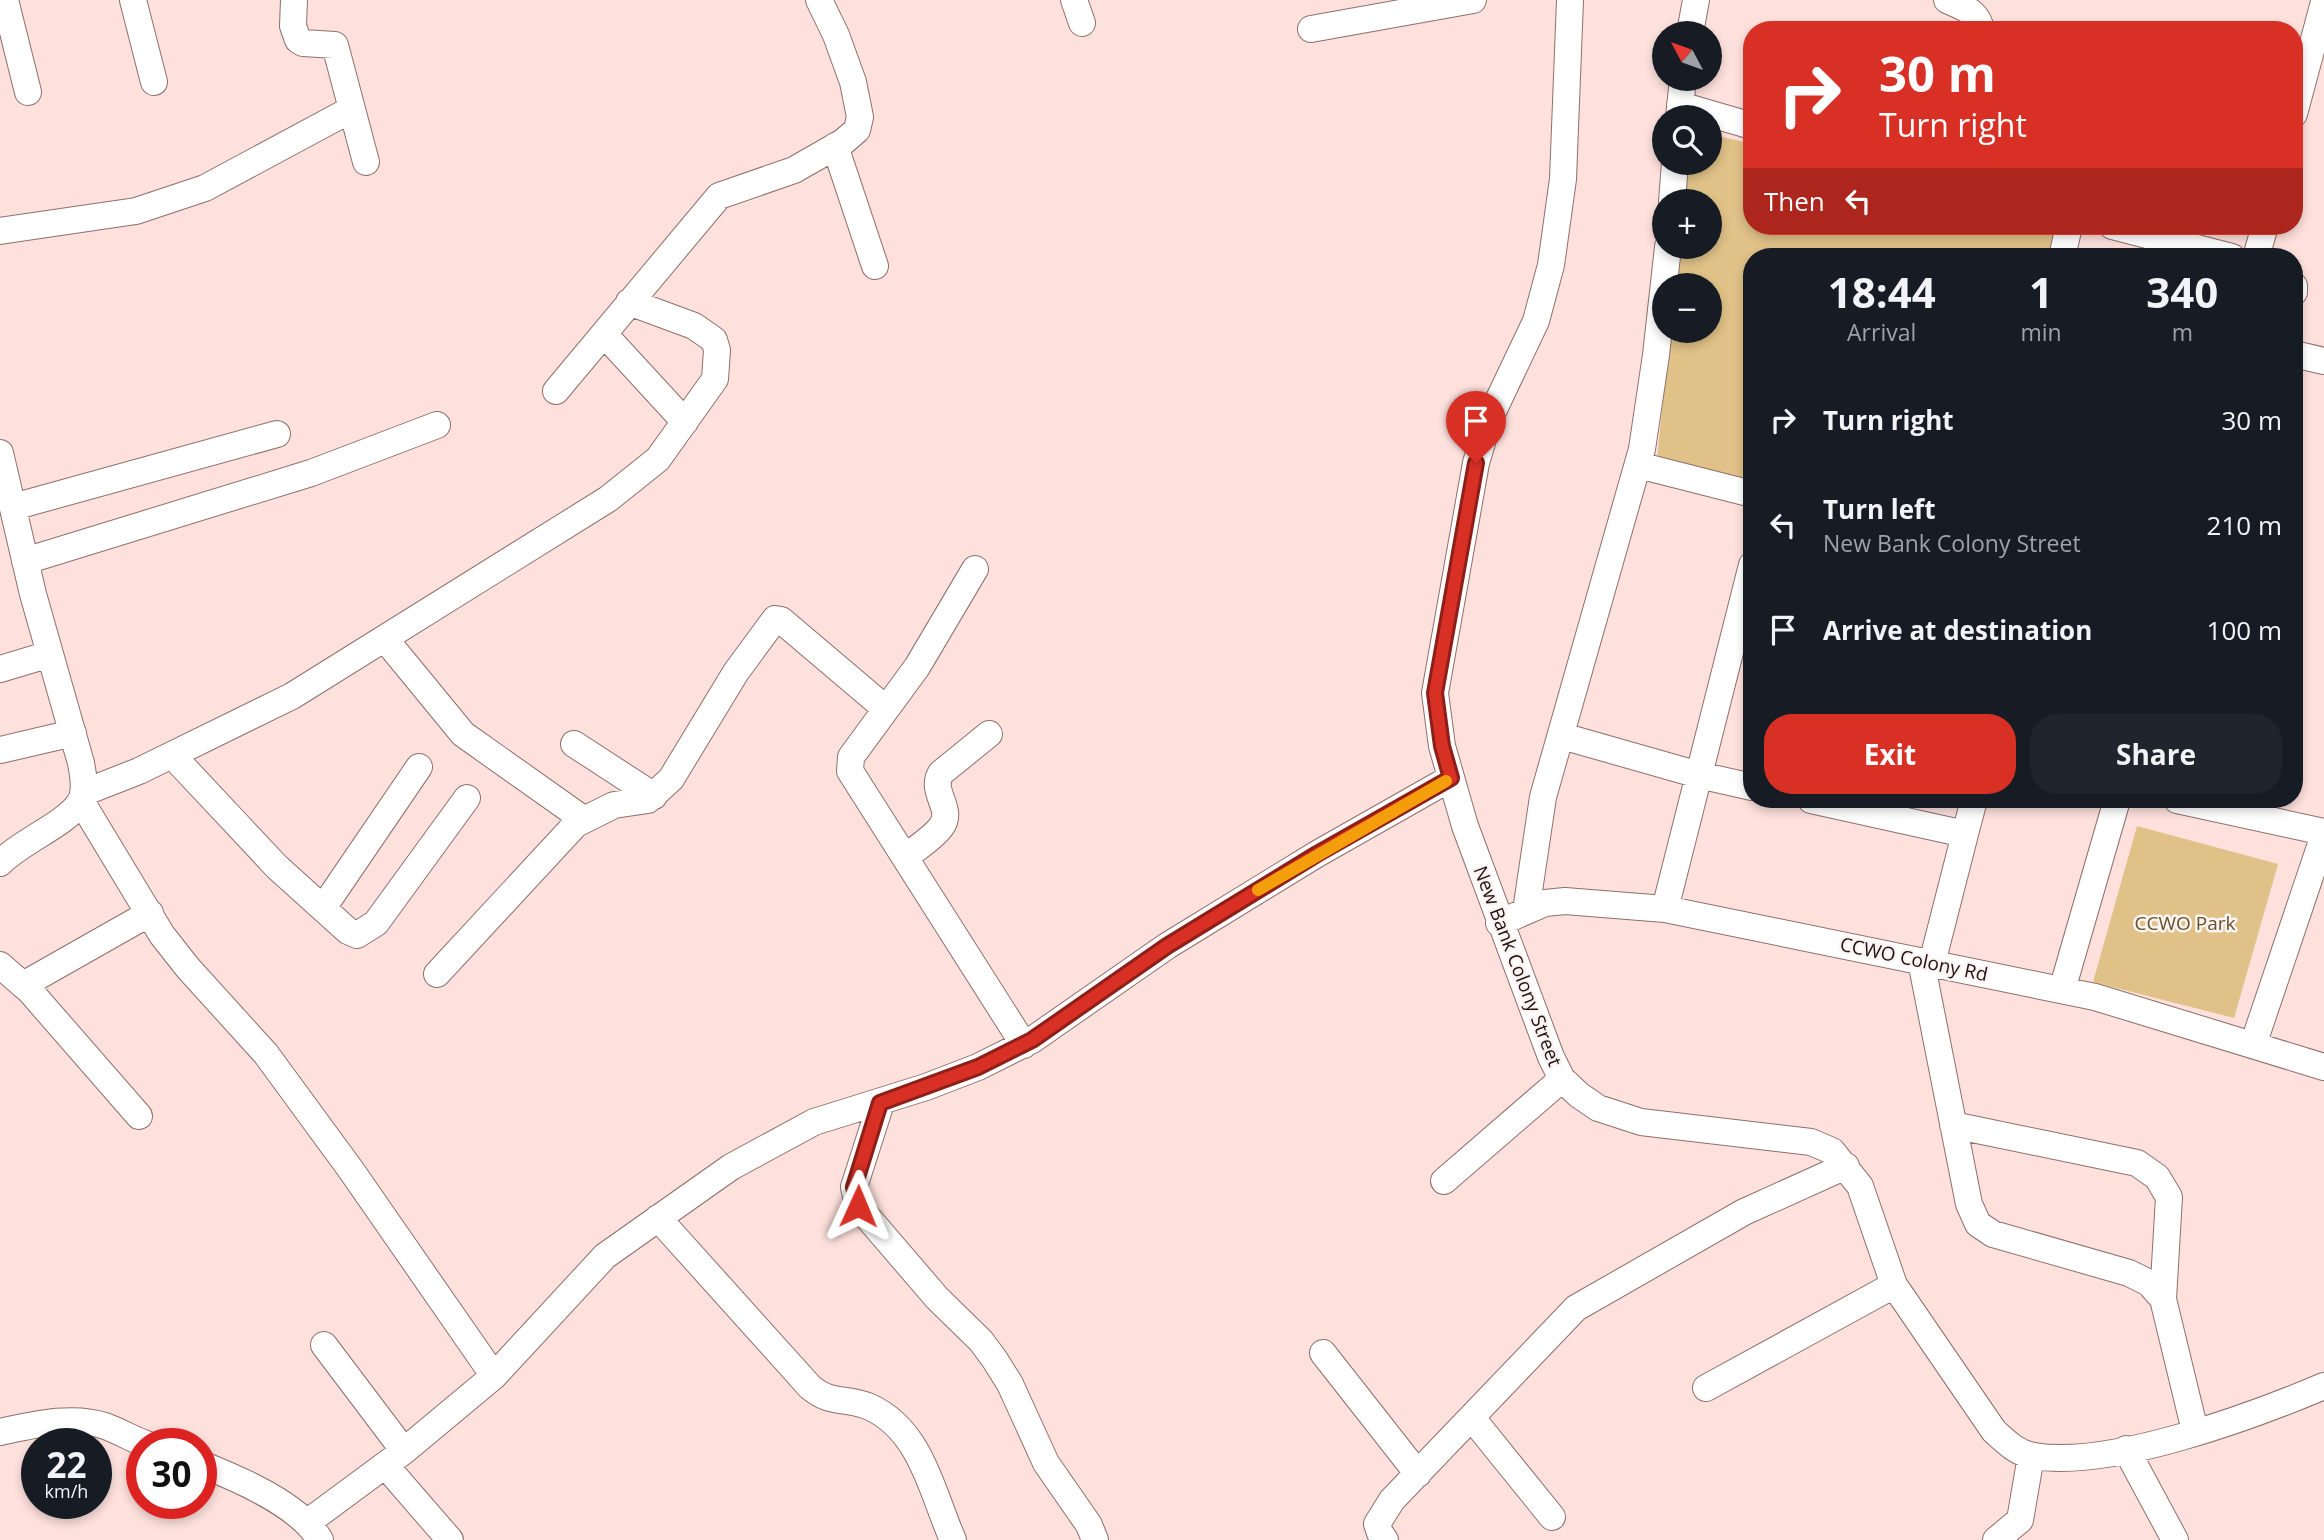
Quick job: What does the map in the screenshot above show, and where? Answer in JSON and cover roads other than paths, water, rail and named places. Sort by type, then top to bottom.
[{"type":"street","points":[[5,0],[28,92]]},
{"type":"street","points":[[134,0],[154,82]]},
{"type":"street","points":[[294,0],[294,35],[303,43],[335,45],[366,162]]},
{"type":"street","points":[[556,391],[719,196],[794,170],[857,130],[860,117],[853,82],[836,35],[819,0]]},
{"type":"street","points":[[1311,29],[1473,0]]},
{"type":"street","name":"New Bank Colony Street","points":[[1570,0],[1563,178],[1551,265],[1536,321],[1488,422],[1476,463],[1438,674],[1436,712],[1451,778],[1499,923],[1562,1079],[1598,1108],[1641,1122],[1811,1142],[1832,1151],[1860,1186],[1894,1285],[1994,1431],[2011,1447],[2031,1456],[2068,1459],[2126,1449],[2263,1411],[2324,1386]]},
{"type":"street","points":[[1692,21],[1696,0]]},
{"type":"street","points":[[1947,0],[1966,8],[1978,21]]},
{"type":"street","points":[[2303,80],[2324,2]]},
{"type":"street","points":[[0,230],[136,211],[205,188],[352,109]]},
{"type":"street","points":[[1722,120],[1743,124]]},
{"type":"street","points":[[835,146],[876,266]]},
{"type":"street","points":[[2147,235],[2197,248]]},
{"type":"street","points":[[1526,911],[1543,797],[1638,465],[1656,355],[1667,259]]},
{"type":"street","points":[[82,797],[292,696],[608,499],[659,459],[715,379],[718,361],[714,340],[706,332],[683,320],[629,303]]},
{"type":"street","points":[[604,334],[685,422]]},
{"type":"street","points":[[2303,356],[2324,361]]},
{"type":"street","points":[[15,550],[212,506],[311,473],[437,425]]},
{"type":"street","points":[[13,507],[277,434]]},
{"type":"street","points":[[0,453],[13,507],[15,550],[50,654],[83,774],[82,797],[72,812],[9,853],[0,863]]},
{"type":"street","points":[[1638,465],[1743,492]]},
{"type":"street","points":[[975,569],[917,667],[851,757],[850,771],[1024,1045]]},
{"type":"street","points":[[1665,909],[1743,601]]},
{"type":"street","points":[[437,974],[546,854],[583,819],[614,805],[648,800],[671,779],[736,672],[775,619],[781,620],[886,709]]},
{"type":"street","points":[[385,639],[463,734],[583,819]]},
{"type":"street","points":[[0,669],[50,654]]},
{"type":"street","points":[[0,750],[73,733]]},
{"type":"street","points":[[905,858],[941,827],[945,819],[936,781],[941,773],[989,734]]},
{"type":"street","points":[[1562,736],[1743,785]]},
{"type":"street","points":[[575,744],[654,796]]},
{"type":"street","points":[[172,755],[277,867],[348,931],[357,934],[376,923],[467,798]]},
{"type":"street","points":[[323,908],[419,767]]},
{"type":"street","points":[[217,1472],[262,1493],[314,1534],[395,1458],[494,1376],[605,1256],[731,1167],[814,1122],[846,1110],[880,1103],[978,1067],[1024,1045],[1065,1020],[1167,946],[1317,854],[1451,778]]},
{"type":"street","points":[[82,797],[150,913],[188,968],[266,1054],[351,1170],[494,1376]]},
{"type":"street","points":[[1863,808],[1965,834]]},
{"type":"street","points":[[1972,808],[1927,962],[1953,1125],[1969,1204],[1978,1224],[1993,1234],[2129,1273],[2149,1283],[2163,1299]]},
{"type":"street","points":[[2062,990],[2116,808]]},
{"type":"street","points":[[2213,808],[2324,833],[2253,1045]]},
{"type":"street","name":"CCWO Colony Rd","points":[[1499,923],[1545,903],[1565,901],[1665,909],[2117,1003],[2324,1067]]},
{"type":"street","points":[[23,985],[150,913]]},
{"type":"street","points":[[0,965],[23,985],[139,1116]]},
{"type":"street","points":[[1444,1181],[1562,1079]]},
{"type":"street","points":[[880,1103],[854,1187],[858,1206],[937,1298],[981,1341],[995,1360],[1010,1384],[1046,1463],[1089,1525],[1095,1540]]},
{"type":"street","points":[[1953,1125],[2137,1163],[2157,1177],[2169,1197],[2163,1299],[2195,1431]]},
{"type":"street","points":[[1385,1540],[1377,1524],[1382,1514],[1560,1323],[1592,1297],[1744,1212],[1846,1166]]},
{"type":"street","points":[[658,1218],[810,1387],[824,1398],[853,1401],[869,1406],[886,1416],[905,1433],[932,1482],[938,1507],[953,1540]]},
{"type":"street","points":[[1706,1388],[1894,1285]]},
{"type":"street","points":[[324,1345],[450,1540]]},
{"type":"street","points":[[1323,1353],[1418,1474]]},
{"type":"street","points":[[1472,1418],[1552,1517]]},
{"type":"street","points":[[0,1432],[58,1422],[86,1422],[126,1435]]},
{"type":"street","points":[[2126,1449],[2175,1540]]},
{"type":"street","points":[[1996,1540],[2020,1520],[2031,1456]]},
{"type":"park label","name":"CCWO Park","points":[[2185,923]]}]
